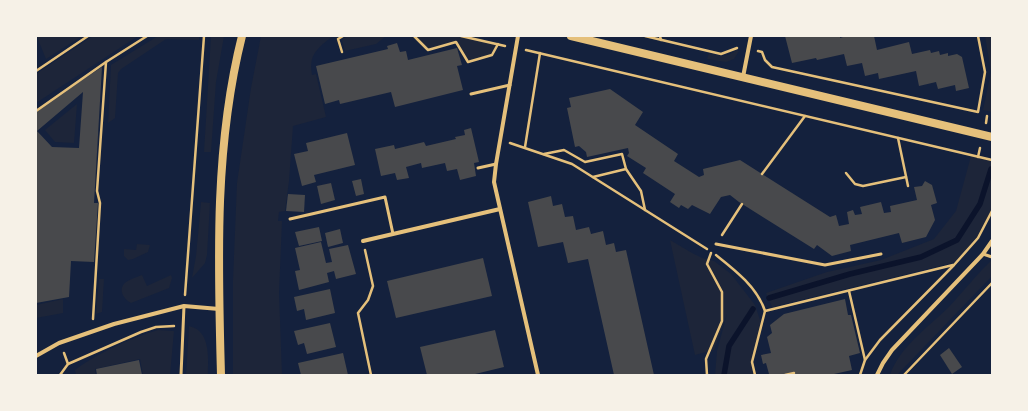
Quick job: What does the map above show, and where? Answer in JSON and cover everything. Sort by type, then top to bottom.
[{"type":"main road","points":[[221,375],[218,247],[220,181],[232,83],[242,36]]},
{"type":"main road","points":[[571,36],[992,137]]},
{"type":"street","points":[[518,36],[494,182],[538,375]]},
{"type":"street","points":[[743,77],[751,36]]},
{"type":"street","points":[[363,241],[500,209]]},
{"type":"street","points":[[877,375],[892,350],[983,254],[992,242]]},
{"type":"street","points":[[36,356],[59,343],[81,335],[114,324],[184,306],[219,309]]},
{"type":"lane","points":[[471,94],[510,85]]},
{"type":"lane","points":[[478,168],[496,164]]},
{"type":"lane","points":[[290,219],[385,197],[393,234]]},
{"type":"lane","points":[[716,244],[825,265],[881,254]]},
{"type":"lane","points":[[983,254],[992,257]]},
{"type":"lane","points":[[181,375],[184,306]]},
{"type":"path","points":[[36,71],[88,36]]},
{"type":"path","points":[[36,111],[106,62],[147,36]]},
{"type":"path","points":[[184,306],[204,36]]},
{"type":"path","points":[[342,52],[338,39],[343,36]]},
{"type":"path","points":[[414,36],[428,50],[456,42],[468,62],[492,55],[498,44]]},
{"type":"path","points":[[461,36],[540,53],[992,160]]},
{"type":"path","points":[[644,36],[721,54],[735,47],[762,52],[765,60],[772,67],[978,112],[985,72],[978,36]]},
{"type":"path","points":[[660,36],[661,40]]},
{"type":"path","points":[[525,147],[540,53]]},
{"type":"path","points":[[93,319],[100,203],[97,191],[106,62]]},
{"type":"path","points":[[762,174],[805,116]]},
{"type":"path","points":[[898,138],[908,186]]},
{"type":"path","points":[[500,140],[525,147],[572,164],[711,251],[740,274],[762,303],[765,311],[752,362],[755,375]]},
{"type":"path","points":[[544,154],[564,150],[584,162],[622,154],[626,170],[641,191],[645,210]]},
{"type":"path","points":[[592,177],[626,170]]},
{"type":"path","points":[[846,172],[856,184],[863,186],[906,177]]},
{"type":"path","points":[[707,375],[706,359],[722,321],[722,292],[707,264],[711,251],[742,204]]},
{"type":"path","points":[[860,375],[865,360],[880,340],[954,265],[978,238],[992,211]]},
{"type":"path","points":[[363,241],[373,286],[368,300],[358,313],[371,375]]},
{"type":"path","points":[[765,311],[954,265]]},
{"type":"path","points":[[904,375],[992,283]]},
{"type":"path","points":[[849,291],[865,360]]},
{"type":"path","points":[[61,375],[68,364],[140,332],[156,327],[183,327]]},
{"type":"path","points":[[785,375],[794,373]]},
{"type":"shaded area","points":[[82,36],[46,59],[37,37]]},
{"type":"shaded area","points":[[93,36],[138,36],[36,103],[36,74]]},
{"type":"shaded area","points":[[158,36],[199,36],[199,40],[166,39],[121,69],[118,73],[115,118],[108,123],[111,65]]},
{"type":"shaded area","points":[[211,36],[224,36],[216,82],[211,152],[204,152]]},
{"type":"shaded area","points":[[261,36],[333,36],[319,48],[313,56],[311,68],[312,75],[316,74],[326,117],[293,126],[285,211],[279,212],[278,221],[282,221],[279,293],[282,375],[233,375],[233,280],[237,183],[251,88]]},
{"type":"shaded area","points":[[349,36],[386,36],[376,44],[345,51],[342,40]]},
{"type":"shaded area","points":[[415,36],[457,36],[498,45],[492,55],[468,61],[456,42],[428,49]]},
{"type":"shaded area","points":[[985,36],[992,36],[992,112],[983,110],[991,72]]},
{"type":"shaded area","points":[[736,50],[739,51],[734,59],[726,62],[707,59],[709,53],[723,56],[733,53]]},
{"type":"shaded area","points":[[77,104],[74,143],[55,142],[45,130]]},
{"type":"shaded area","points":[[971,156],[992,161],[992,210],[977,238],[956,262],[772,307],[766,293],[827,272],[881,260],[934,239],[956,211]]},
{"type":"shaded area","points":[[201,202],[210,203],[207,255],[205,263],[192,278],[196,256]]},
{"type":"shaded area","points":[[670,240],[702,258],[714,261],[731,274],[755,305],[762,326],[751,362],[755,375],[715,375],[717,351],[727,314],[714,350],[695,355]]},
{"type":"shaded area","points":[[137,244],[150,245],[148,252],[128,260],[124,256],[124,249],[136,250]]},
{"type":"shaded area","points":[[992,260],[992,276],[898,374],[890,375],[894,365],[907,347],[923,330],[948,308]]},
{"type":"shaded area","points":[[142,275],[147,286],[171,275],[172,278],[169,288],[131,303],[123,295],[122,287],[127,281]]},
{"type":"shaded area","points":[[99,279],[104,279],[102,312],[96,314]]},
{"type":"shaded area","points":[[63,299],[63,313],[36,318],[36,305]]},
{"type":"shaded area","points":[[189,326],[201,333],[205,339],[208,353],[208,375],[186,375]]},
{"type":"shaded area","points":[[158,330],[174,331],[170,375],[143,375],[140,359],[95,369],[96,375],[76,375],[75,370],[104,352]]},
{"type":"building","points":[[785,36],[840,36],[840,38],[846,36],[874,36],[877,50],[909,42],[912,54],[930,50],[931,53],[939,51],[940,55],[948,53],[948,56],[957,54],[962,57],[969,88],[956,91],[955,85],[938,89],[936,82],[919,86],[916,71],[879,79],[878,73],[865,76],[862,63],[847,66],[844,54],[817,60],[816,58],[792,63]]},
{"type":"building","points":[[397,43],[400,52],[406,51],[408,60],[457,48],[462,65],[457,66],[463,90],[395,107],[391,92],[340,104],[339,100],[325,104],[316,66],[388,49],[387,46]]},
{"type":"building","points":[[102,67],[94,203],[98,203],[94,262],[71,261],[69,297],[36,303],[36,110]],"holes":[[[83,92],[79,148],[52,147],[37,131]]]},
{"type":"building","points":[[610,89],[643,112],[635,125],[678,154],[674,161],[699,177],[704,175],[703,169],[740,160],[830,217],[836,215],[839,226],[849,224],[847,212],[853,210],[855,215],[862,214],[860,207],[881,202],[884,213],[891,212],[890,206],[917,200],[914,187],[922,186],[925,181],[932,185],[937,203],[931,205],[935,220],[926,237],[902,243],[899,233],[850,245],[851,251],[832,256],[817,245],[814,249],[730,195],[721,197],[710,214],[692,205],[688,209],[681,205],[679,208],[670,202],[675,194],[643,173],[646,168],[627,156],[629,153],[628,148],[587,157],[586,152],[579,146],[575,147],[567,108],[571,107],[569,98]]},
{"type":"building","points":[[471,128],[479,162],[474,163],[476,176],[460,180],[457,169],[447,171],[445,163],[422,168],[421,163],[406,167],[409,178],[397,180],[395,173],[381,176],[375,149],[394,145],[395,149],[424,142],[426,146],[456,139],[455,137],[465,135],[464,130]]},
{"type":"building","points":[[347,133],[355,165],[314,175],[316,182],[302,186],[294,154],[308,151],[306,143]]},
{"type":"building","points":[[361,179],[364,194],[356,196],[352,181]]},
{"type":"building","points":[[331,183],[335,200],[321,204],[317,186]]},
{"type":"building","points":[[288,194],[305,195],[304,212],[286,211]]},
{"type":"building","points":[[551,196],[553,206],[562,204],[565,217],[573,216],[576,230],[589,227],[591,234],[603,231],[606,245],[614,243],[616,252],[626,250],[654,375],[614,375],[588,259],[568,263],[563,242],[538,247],[528,202]]},
{"type":"building","points":[[319,227],[322,241],[299,246],[295,232]]},
{"type":"building","points":[[340,229],[343,243],[328,247],[325,233]]},
{"type":"building","points":[[321,242],[326,263],[332,262],[329,249],[348,245],[356,274],[336,279],[334,271],[327,273],[329,282],[299,290],[295,271],[300,270],[295,248]]},
{"type":"building","points":[[483,258],[492,296],[396,318],[387,281]]},
{"type":"building","points":[[330,289],[335,313],[306,320],[304,309],[297,311],[294,297]]},
{"type":"building","points":[[845,299],[848,315],[851,315],[860,353],[849,356],[852,370],[834,375],[766,375],[769,374],[766,363],[763,364],[761,355],[771,353],[767,337],[772,333],[770,325],[784,314]]},
{"type":"building","points":[[330,323],[336,347],[307,354],[304,343],[298,345],[294,331]]},
{"type":"building","points":[[495,330],[504,367],[471,375],[427,375],[420,347]]},
{"type":"building","points":[[949,348],[962,367],[952,374],[940,355]]},
{"type":"building","points":[[343,353],[348,375],[301,375],[298,363]]},
{"type":"building","points":[[139,360],[142,375],[97,375],[96,369]]},
{"type":"waterway","points":[[769,298],[850,274],[921,257],[957,240],[980,204],[991,169]]},
{"type":"waterway","points":[[724,375],[729,346],[753,309]]}]
